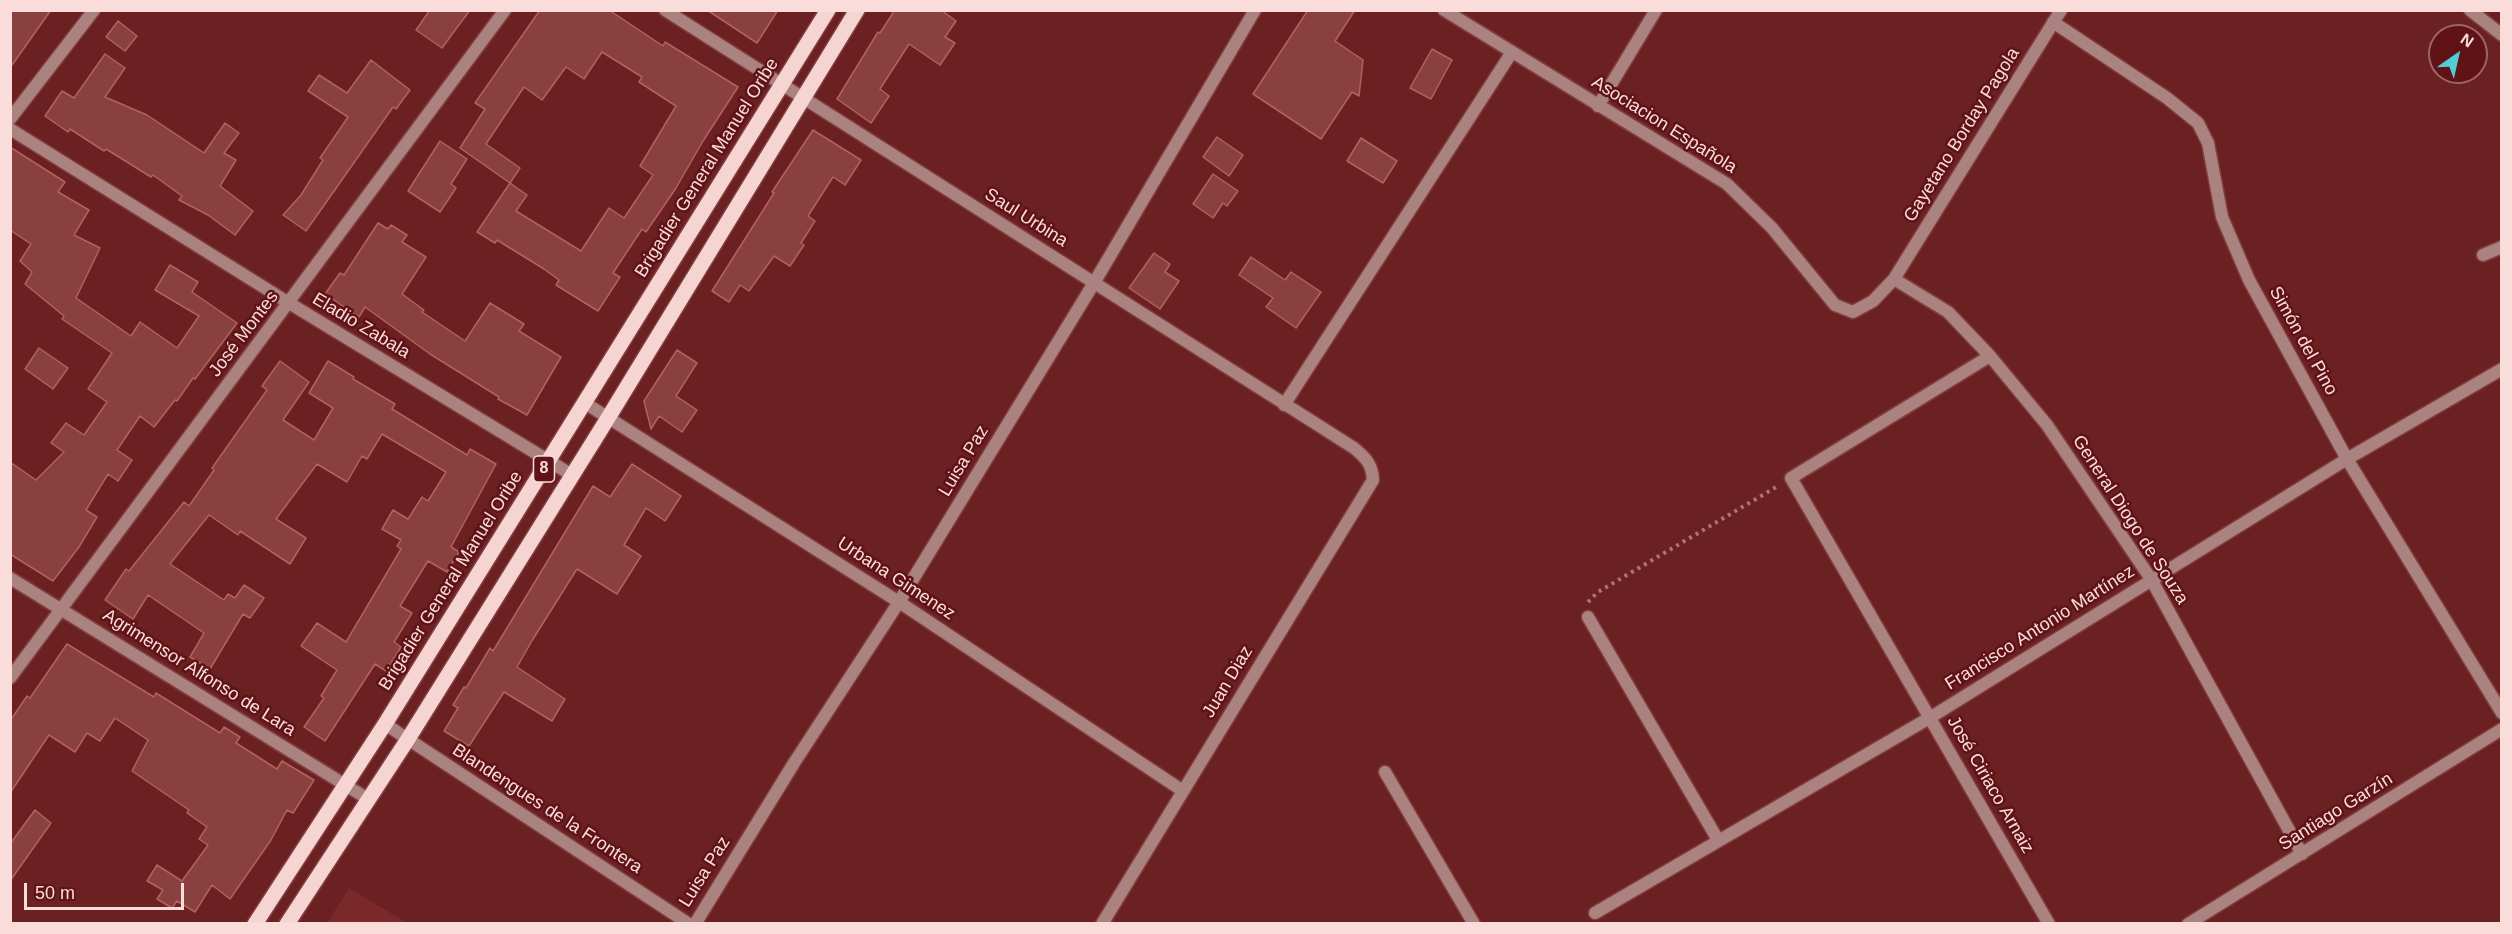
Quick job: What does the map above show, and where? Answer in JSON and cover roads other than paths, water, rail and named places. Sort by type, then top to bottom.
[{"type":"main road","name":"Brigadier General Manuel Oribe","points":[[255,924],[385,724],[828,10]]},
{"type":"main road","name":"8","points":[[287,924],[408,739],[608,418],[857,10]]},
{"type":"street","points":[[10,119],[94,10]]},
{"type":"street","name":"José Montes","points":[[10,678],[505,10]]},
{"type":"street","name":"Saul Urbina","points":[[664,10],[1366,458]]},
{"type":"street","name":"Luisa Paz","points":[[695,924],[794,763],[899,602],[1094,283],[1255,10]]},
{"type":"street","name":"Asociacion Española","points":[[1444,10],[1727,183],[1772,228],[1836,305],[1853,312],[1873,301],[1894,279]]},
{"type":"street","points":[[1598,106],[1656,10]]},
{"type":"street","name":"Gayetano Borday Pagola","points":[[1894,279],[2061,10]]},
{"type":"street","points":[[2470,10],[2502,35]]},
{"type":"street","name":"Simón del Pino","points":[[2053,22],[2167,98],[2198,123],[2208,143],[2222,217],[2249,280],[2347,459],[2502,713]]},
{"type":"street","points":[[1284,405],[1512,52]]},
{"type":"street","name":"Eladio Zabala","points":[[10,129],[289,303],[572,475]]},
{"type":"street","points":[[2483,255],[2502,247]]},
{"type":"street","name":"General Diogo de Souza","points":[[1894,279],[1948,312],[1990,356],[2047,425],[2151,579],[2302,854]]},
{"type":"street","name":"José Ciriaco Arnaiz","points":[[1990,356],[1791,478],[2049,924]]},
{"type":"street","name":"Francisco Antonio Martínez","points":[[1595,913],[1930,717],[2347,459],[2502,369]]},
{"type":"street","name":"Urbana Gimenez","points":[[585,403],[899,602],[1183,791]]},
{"type":"street","name":"Juan Diaz","points":[[1102,924],[1373,480],[1372,469],[1366,458]]},
{"type":"street","name":"Agrimensor Alfonso de Lara","points":[[10,578],[368,799]]},
{"type":"street","points":[[1588,618],[1718,840]]},
{"type":"street","name":"Blandengues de la Frontera","points":[[385,724],[689,924]]},
{"type":"street","name":"Santiago Garzín","points":[[2192,922],[2502,729]]},
{"type":"street","points":[[1385,772],[1474,924]]}]
